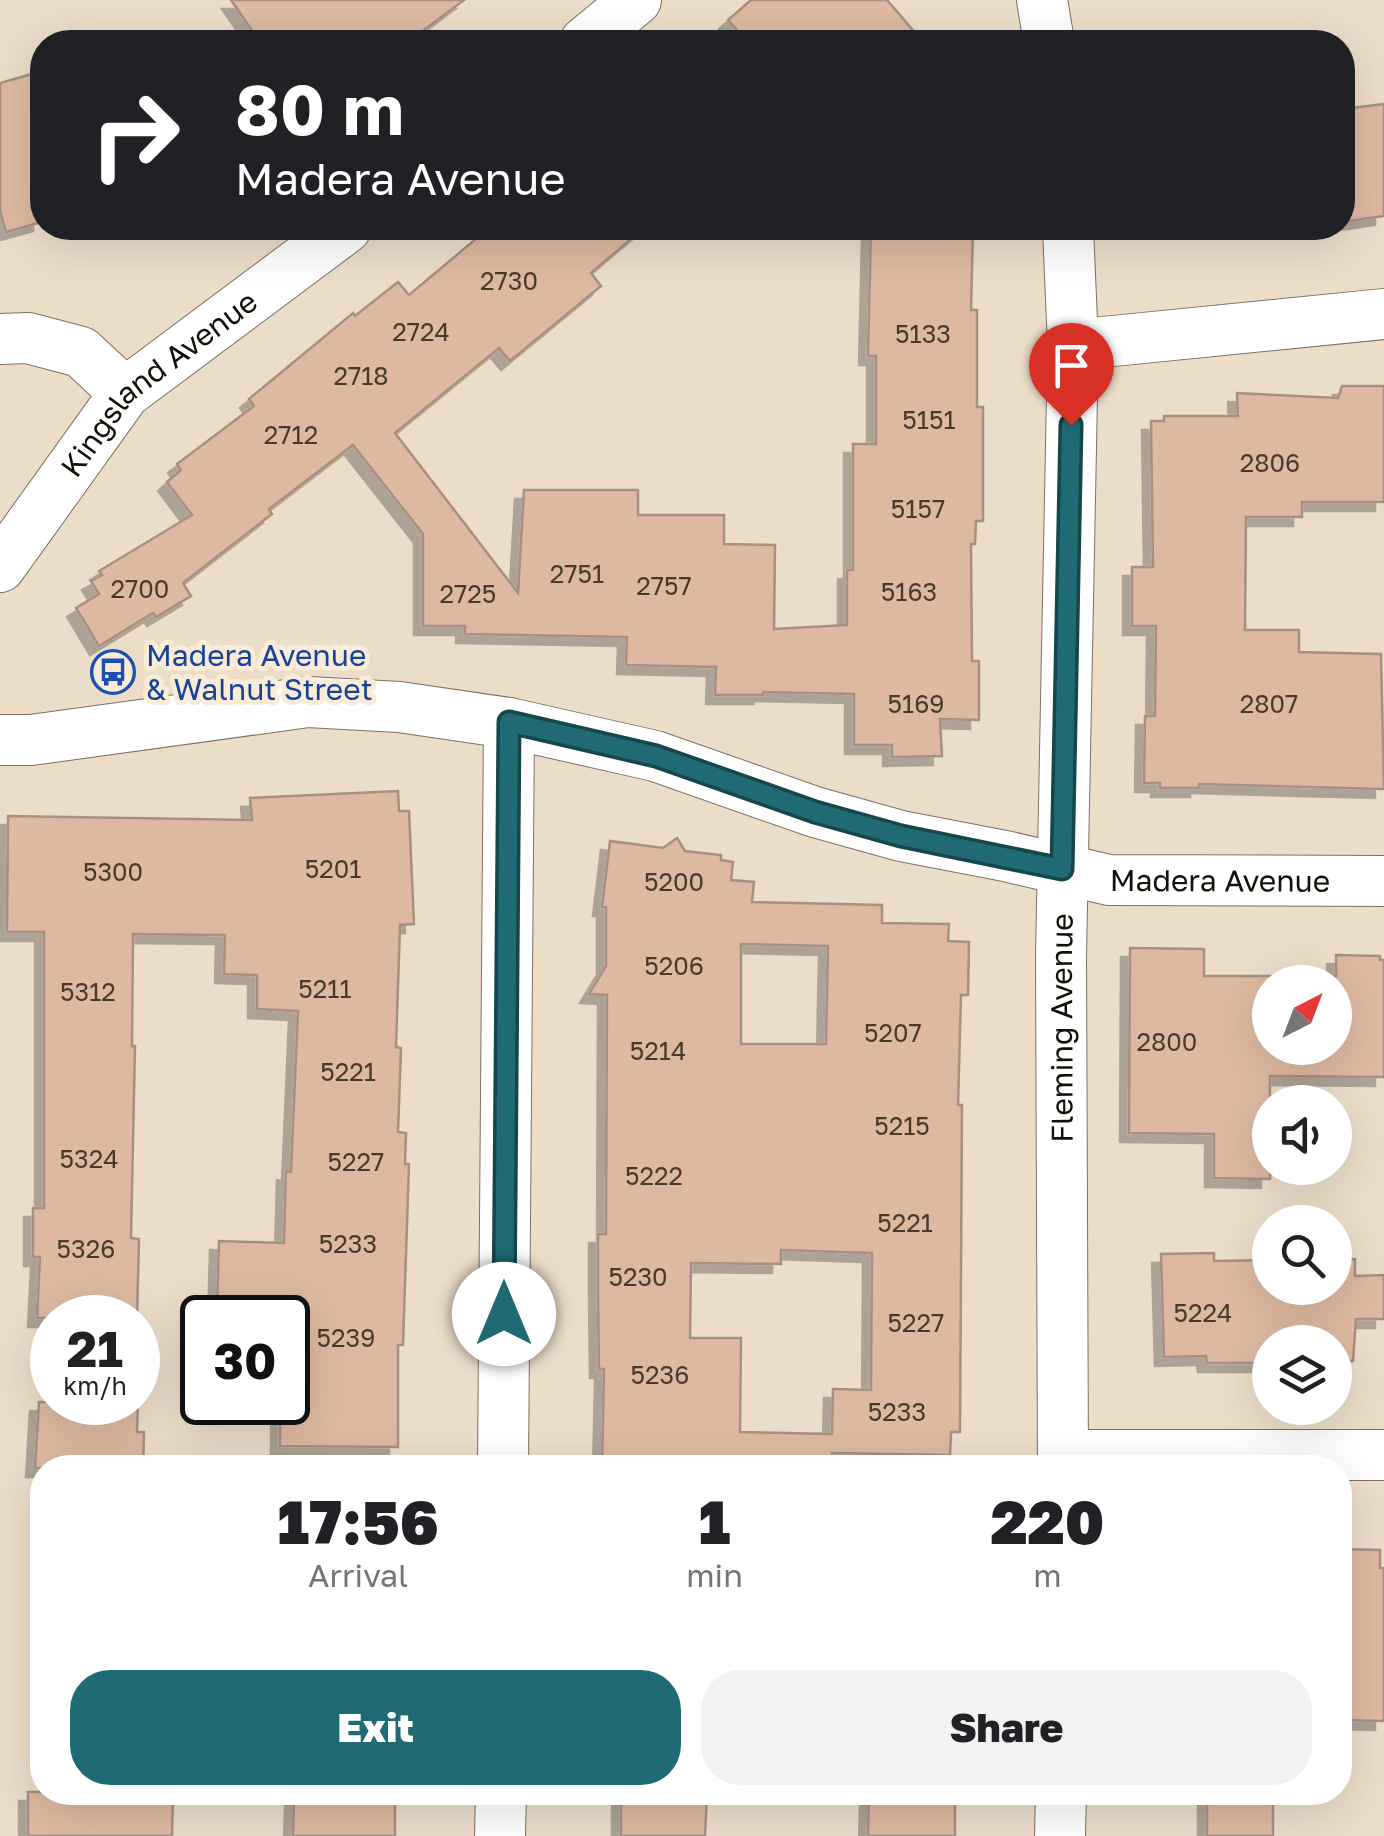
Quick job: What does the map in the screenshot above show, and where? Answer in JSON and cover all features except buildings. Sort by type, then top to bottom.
[{"type":"street","points":[[600,30],[636,0]]},
{"type":"street","points":[[1042,0],[1047,30]]},
{"type":"street","name":"Kingsland Avenue","points":[[0,567],[125,393],[330,240]]},
{"type":"street","name":"Fleming Avenue","points":[[1063,1455],[1062,869],[1073,345],[1069,240]]},
{"type":"street","points":[[1073,345],[1384,314]]},
{"type":"street","points":[[0,339],[28,338],[81,352],[125,393]]},
{"type":"street","name":"Madera Avenue","points":[[0,740],[31,740],[308,702],[399,706],[509,722],[656,756],[815,812],[901,836],[1109,880],[1384,881]]},
{"type":"street","points":[[503,1455],[509,722]]},
{"type":"street","points":[[1352,1456],[1384,1455]]},
{"type":"street","points":[[500,1805],[500,1836]]},
{"type":"street","points":[[1060,1836],[1061,1805]]},
{"type":"place","name":"Madera Avenue & Walnut Street","points":[[113,672]]},
{"type":"route","points":[[504,1314],[509,722],[656,756],[815,812],[901,836],[1062,869],[1071,425]]}]
